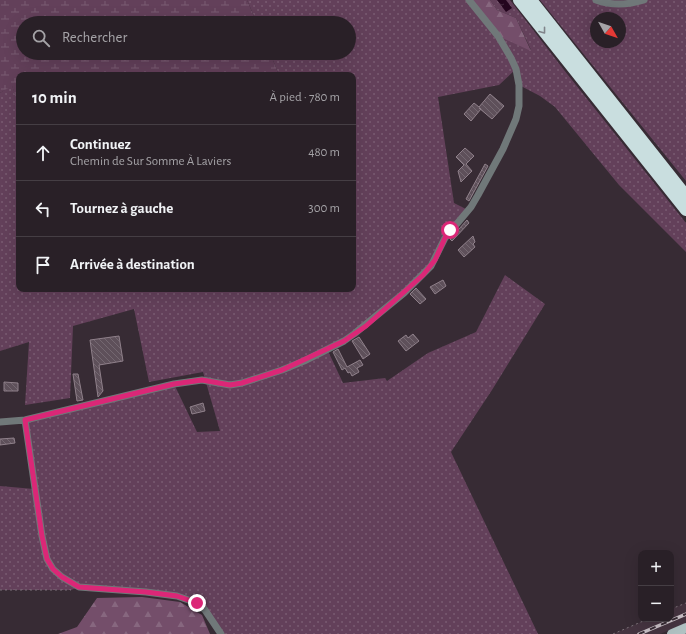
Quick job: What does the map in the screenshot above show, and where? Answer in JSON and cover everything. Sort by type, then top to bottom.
[{"type":"highway","points":[[519,0],[686,210]]},
{"type":"highway","points":[[531,0],[686,196]]},
{"type":"main road","points":[[672,634],[686,628]]},
{"type":"street","points":[[0,422],[25,420],[174,384],[202,380],[230,385],[242,383],[289,367],[344,341],[366,326],[399,297],[431,266],[445,238],[471,207],[503,149],[516,119],[519,106],[519,85],[512,58],[498,36],[469,0]]},
{"type":"street","points":[[596,0],[608,4],[630,4],[644,0]]},
{"type":"street","points":[[25,420],[42,536],[47,559],[53,569],[62,577],[79,587],[177,596],[197,603],[205,610],[221,634]]},
{"type":"path","points":[[0,590],[71,590],[79,587]]},
{"type":"path","points":[[674,608],[686,603]]},
{"type":"path","points":[[613,634],[641,622]]},
{"type":"shaded area","points":[[686,603],[686,623],[660,634],[613,634],[641,622],[674,622],[674,608]]},
{"type":"green space","points":[[0,0],[247,0],[254,16],[16,16],[16,60],[273,60],[278,72],[16,72],[16,98],[12,86],[0,93]]},
{"type":"green space","points":[[247,0],[469,0],[531,50],[516,18],[497,10],[490,0],[510,0],[686,223],[686,252],[619,185],[555,107],[540,96],[519,85],[516,69],[499,85],[438,97],[454,203],[468,210],[450,230],[435,260],[366,325],[327,349],[343,383],[385,378],[387,381],[428,353],[476,332],[505,275],[545,304],[492,390],[451,452],[538,634],[221,634],[205,610],[177,596],[79,587],[71,590],[0,590],[0,486],[34,489],[25,420],[174,384],[197,432],[220,431],[203,372],[149,382],[134,309],[73,326],[70,398],[25,405],[29,342],[0,351],[0,93],[12,85],[16,98],[16,292],[356,292],[356,72],[278,72],[273,60],[356,60],[356,16],[254,16]]},
{"type":"green space","points":[[469,0],[490,0],[497,10],[516,18],[531,51],[498,36]]},
{"type":"green space","points":[[540,0],[686,0],[686,181]]},
{"type":"green space","points":[[142,597],[180,602],[202,615],[210,634],[58,634],[77,627],[97,598]]},
{"type":"water","points":[[497,0],[506,0],[512,8],[506,12]]},
{"type":"building","points":[[490,94],[504,106],[492,119],[481,109],[471,121],[464,114],[474,103],[479,107]]},
{"type":"building","points":[[465,148],[474,156],[466,164],[472,171],[461,182],[458,171],[464,165],[456,157]]},
{"type":"building","points":[[485,164],[488,166],[469,201],[466,199]]},
{"type":"building","points":[[467,220],[469,223],[452,241],[450,239]]},
{"type":"building","points":[[473,236],[475,242],[473,244],[475,247],[464,257],[458,250]]},
{"type":"building","points":[[443,280],[446,286],[435,294],[430,287]]},
{"type":"building","points":[[416,288],[426,299],[420,304],[410,294]]},
{"type":"building","points":[[413,334],[419,341],[406,351],[398,341],[406,335],[408,338]]},
{"type":"building","points":[[119,336],[123,361],[99,365],[103,391],[98,397],[90,340]]},
{"type":"building","points":[[359,337],[370,354],[363,359],[352,341]]},
{"type":"building","points":[[338,349],[347,367],[360,360],[363,365],[357,368],[359,372],[352,376],[345,368],[342,370],[333,352]]},
{"type":"building","points":[[73,374],[78,374],[83,400],[77,401]]},
{"type":"building","points":[[4,382],[18,383],[18,391],[4,391]]},
{"type":"building","points":[[203,403],[205,411],[192,414],[190,407]]},
{"type":"building","points":[[14,438],[15,443],[0,445],[0,439]]},
{"type":"railway","points":[[639,634],[686,614]]},
{"type":"route","points":[[197,603],[177,596],[79,587],[62,577],[53,569],[47,559],[42,536],[25,420],[174,384],[202,380],[230,385],[242,383],[304,361],[344,341],[366,326],[404,293],[431,266],[450,230]]}]
